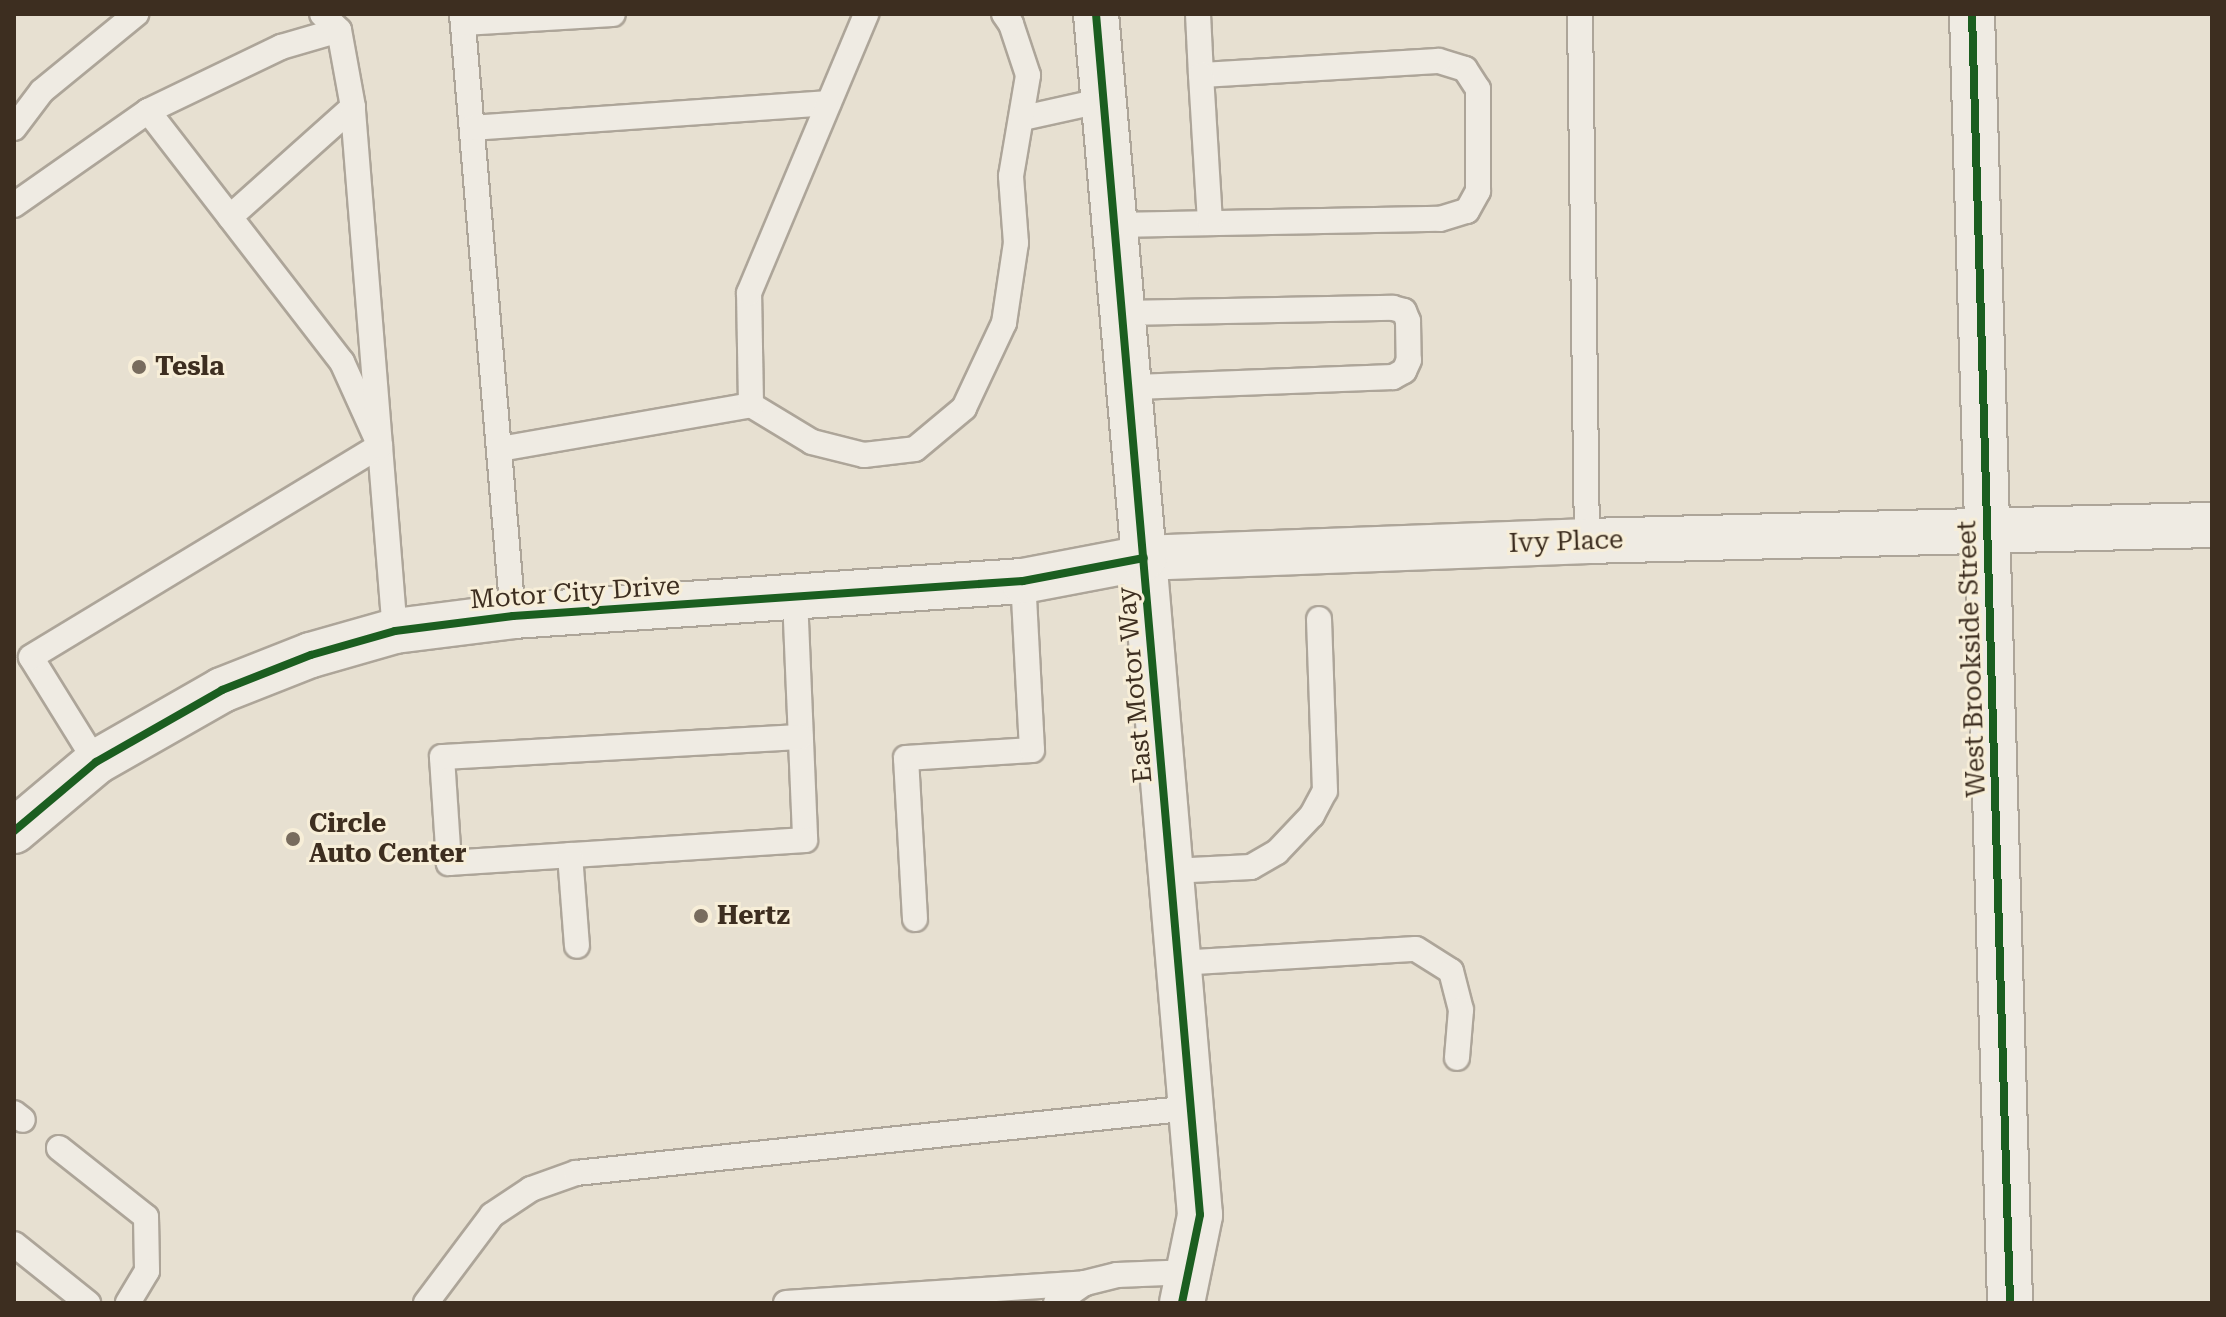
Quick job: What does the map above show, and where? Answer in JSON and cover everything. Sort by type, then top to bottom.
[{"type":"street","name":"East Motor Way","points":[[1096,14],[1200,1215],[1186,1288]]},
{"type":"street","name":"West Brookside Street","points":[[1972,14],[2010,1303]]},
{"type":"street","name":"Ivy Place","points":[[1144,558],[1587,541],[2212,525]]},
{"type":"street","name":"Motor City Drive","points":[[15,828],[96,762],[222,690],[311,655],[395,631],[513,616],[1023,581],[1144,558]]},
{"type":"lane","points":[[14,128],[42,91],[136,14]]},
{"type":"lane","points":[[513,616],[463,18],[613,14]]},
{"type":"lane","points":[[751,405],[749,293],[866,14]]},
{"type":"lane","points":[[500,449],[751,405],[812,442],[864,455],[915,449],[964,408],[1004,323],[1016,243],[1011,176],[1028,75],[1011,24],[1004,14]]},
{"type":"lane","points":[[1198,14],[1210,223]]},
{"type":"lane","points":[[1580,14],[1587,541]]},
{"type":"lane","points":[[14,205],[148,111],[331,22],[353,107],[395,631]]},
{"type":"lane","points":[[1115,225],[1440,219],[1467,211],[1478,191],[1478,89],[1465,69],[1438,61],[1201,75]]},
{"type":"lane","points":[[1023,118],[1104,100]]},
{"type":"lane","points":[[472,128],[828,103]]},
{"type":"lane","points":[[230,217],[353,107]]},
{"type":"lane","points":[[148,111],[342,362],[380,446]]},
{"type":"lane","points":[[1123,313],[1393,308],[1404,311],[1408,321],[1409,360],[1404,371],[1393,377],[1129,387]]},
{"type":"lane","points":[[96,762],[31,657],[380,446]]},
{"type":"lane","points":[[915,919],[906,758],[1032,750],[1023,581]]},
{"type":"lane","points":[[795,597],[805,840],[449,863],[442,757],[800,737]]},
{"type":"lane","points":[[1171,871],[1251,867],[1277,852],[1312,815],[1325,791],[1319,619]]},
{"type":"lane","points":[[570,855],[577,946]]},
{"type":"lane","points":[[1178,963],[1416,949],[1451,971],[1461,1010],[1457,1058]]},
{"type":"lane","points":[[426,1303],[492,1215],[531,1189],[576,1173],[1191,1108]]},
{"type":"lane","points":[[59,1148],[146,1217],[147,1271],[128,1303]]},
{"type":"lane","points":[[14,1244],[88,1303]]},
{"type":"lane","points":[[786,1303],[1085,1283],[1117,1275],[1186,1288]]},
{"type":"lane","points":[[1056,1303],[1085,1283]]},
{"type":"cycle path","points":[[1096,14],[1200,1215],[1182,1303]]},
{"type":"cycle path","points":[[1972,14],[2010,1303]]},
{"type":"cycle path","points":[[14,831],[96,762],[222,690],[311,655],[395,631],[513,616],[1023,581],[1144,558]]},
{"type":"place","name":"Tesla","points":[[139,367]]},
{"type":"place","name":"Circle Auto Center","points":[[293,839]]},
{"type":"place","name":"Hertz","points":[[701,916]]}]
